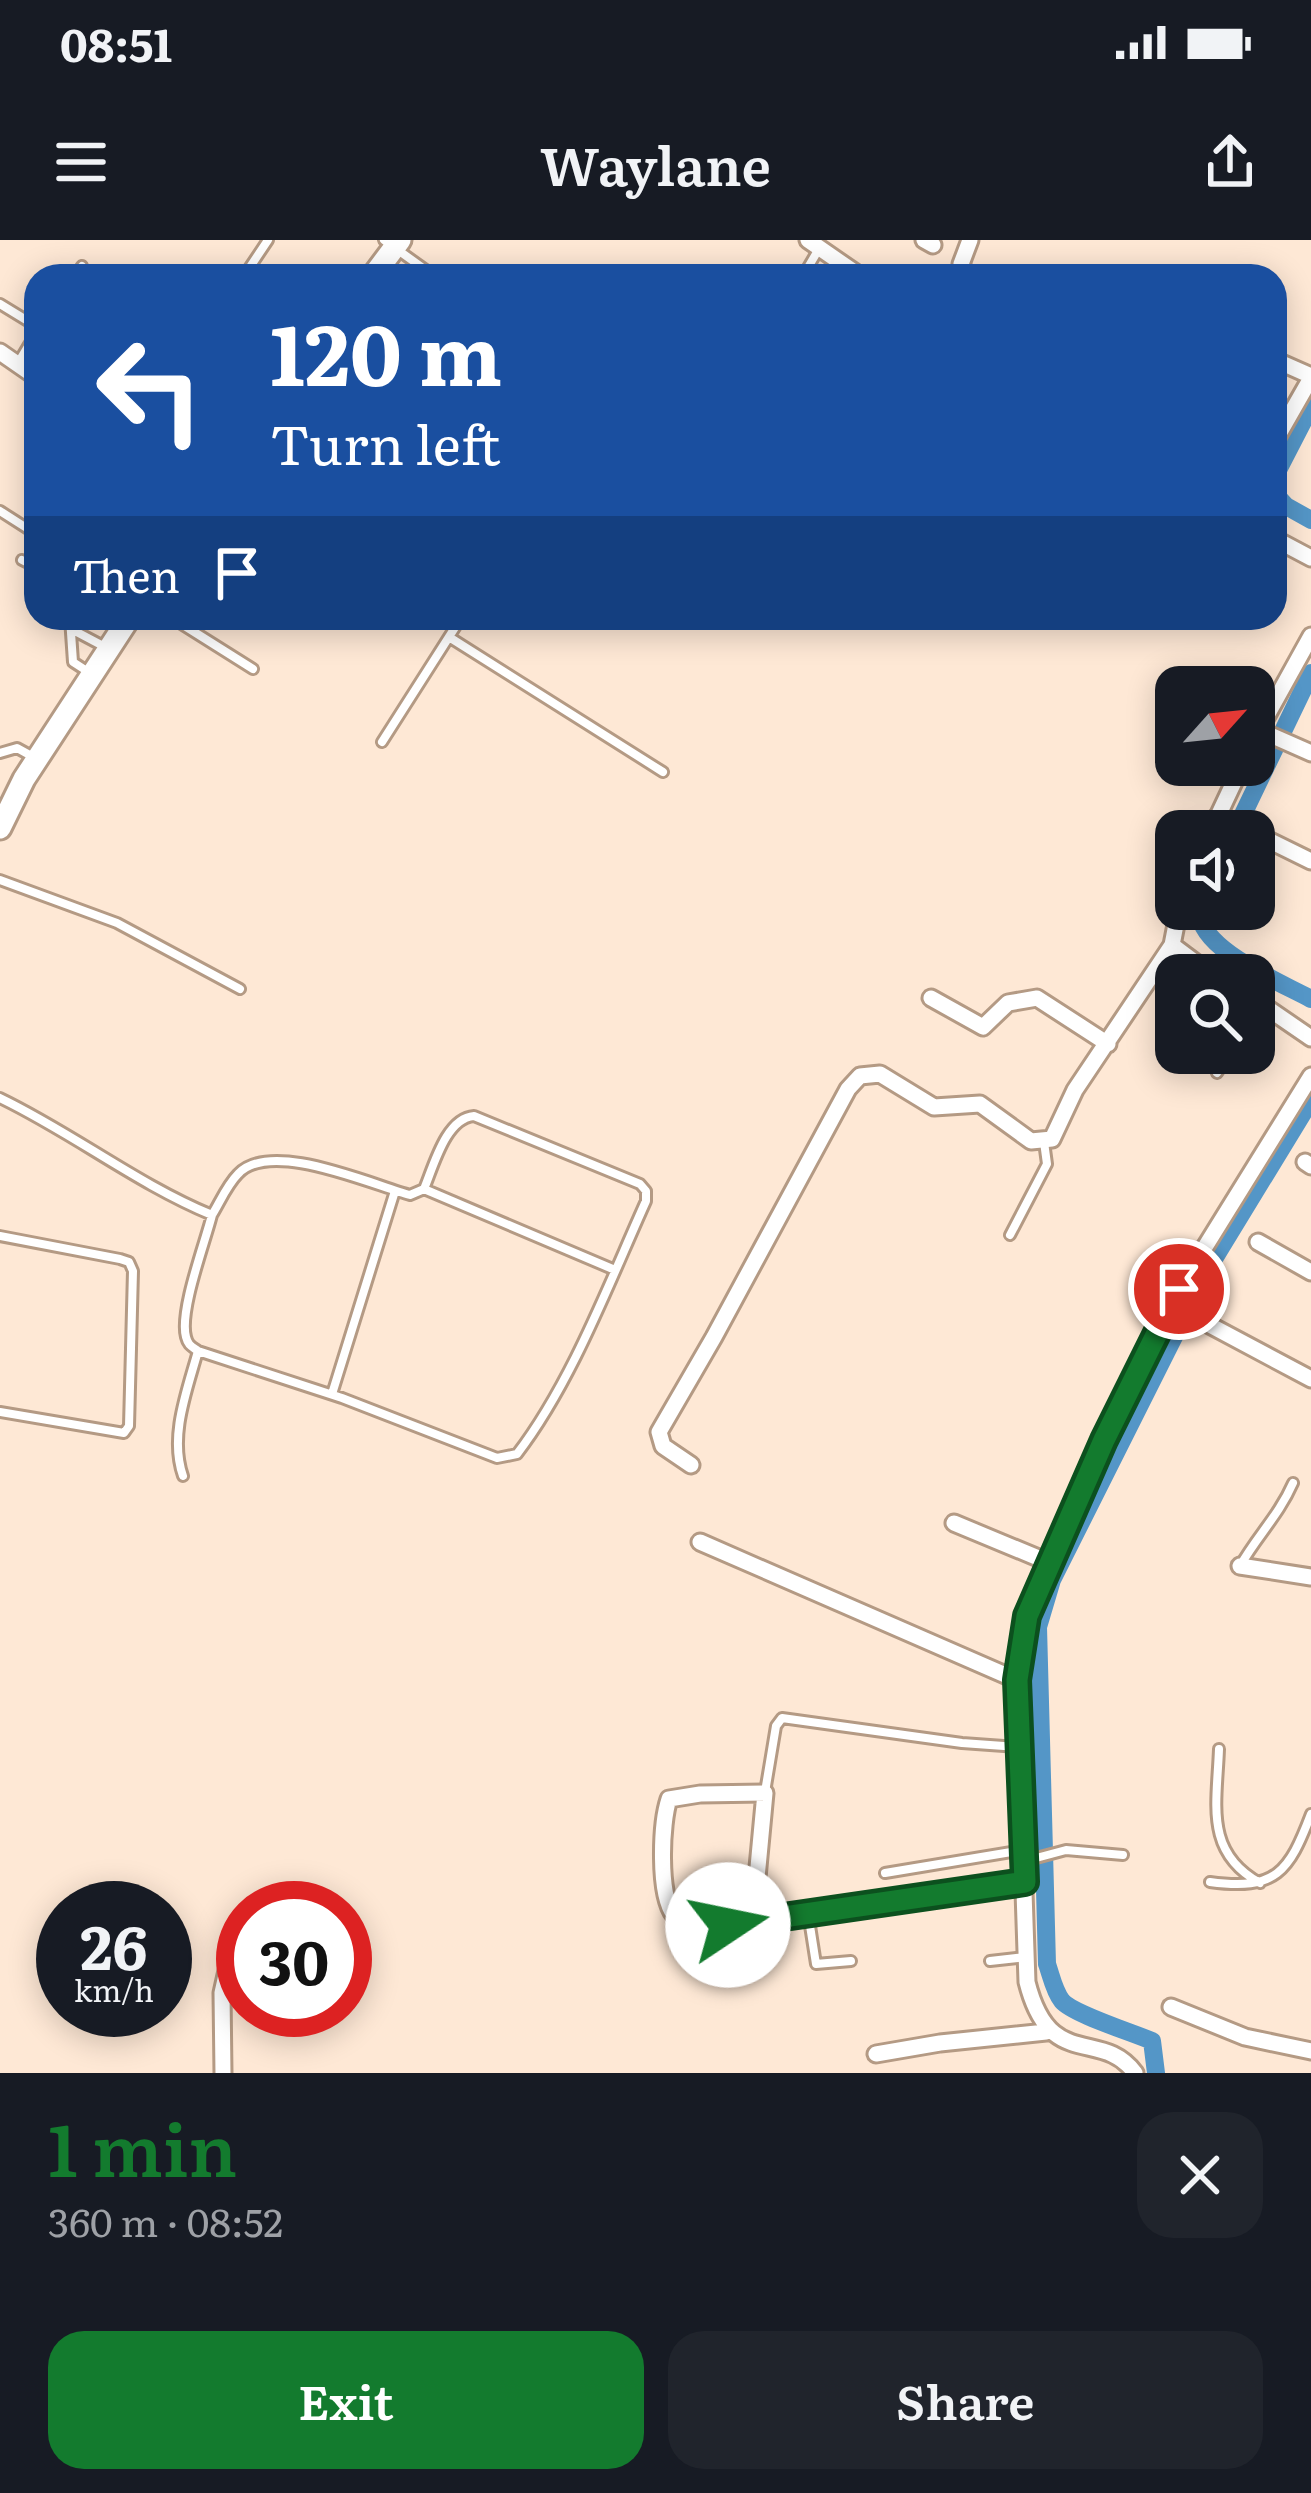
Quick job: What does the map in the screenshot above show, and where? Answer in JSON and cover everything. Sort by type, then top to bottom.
[{"type":"street","points":[[814,243],[843,264]]},
{"type":"street","points":[[0,352],[24,369]]},
{"type":"street","points":[[1287,418],[1311,377]]},
{"type":"street","points":[[0,828],[37,759],[122,630]]},
{"type":"street","points":[[1275,705],[1311,636]]},
{"type":"street","points":[[1275,738],[1311,753]]},
{"type":"street","points":[[1275,844],[1311,861]]},
{"type":"street","points":[[691,1466],[663,1446],[658,1432],[714,1337],[834,1108],[860,1076],[880,1074],[934,1107],[980,1104],[1031,1141],[1044,1142],[1058,1132],[1075,1090],[1172,945],[1175,930]]},
{"type":"street","points":[[1172,945],[1184,954]]},
{"type":"street","points":[[931,998],[983,1027],[1008,1004],[1037,998],[1108,1044]]},
{"type":"street","points":[[1275,1017],[1311,1038]]},
{"type":"street","points":[[1135,2073],[1119,2060],[1066,2045],[1046,2032],[1033,2007],[1025,1882],[1030,1855],[1017,1680],[1027,1616],[1048,1562],[1179,1289],[1311,1076]]},
{"type":"street","points":[[1258,1242],[1311,1272]]},
{"type":"street","points":[[1204,1322],[1311,1379]]},
{"type":"street","points":[[954,1523],[1048,1562]]},
{"type":"street","points":[[700,1542],[1017,1680]]},
{"type":"street","points":[[1240,1566],[1311,1577]]},
{"type":"street","points":[[753,1920],[765,1793],[669,1799],[663,1884],[672,1914],[699,1929],[1025,1882]]},
{"type":"street","points":[[1171,2006],[1245,2037],[1311,2051]]},
{"type":"street","points":[[877,2054],[1046,2032]]},
{"type":"street","points":[[223,2037],[223,2073]]},
{"type":"lane","points":[[393,242],[420,264]]},
{"type":"lane","points":[[17,364],[24,351]]},
{"type":"lane","points":[[71,630],[73,662],[93,676]]},
{"type":"lane","points":[[80,630],[110,649]]},
{"type":"lane","points":[[191,630],[253,669]]},
{"type":"lane","points":[[382,742],[453,630]]},
{"type":"lane","points":[[448,637],[663,772]]},
{"type":"lane","points":[[0,753],[17,748],[37,759]]},
{"type":"lane","points":[[0,880],[117,923],[240,989]]},
{"type":"lane","points":[[0,1098],[46,1120],[166,1196],[212,1215]]},
{"type":"lane","points":[[474,1116],[640,1184],[646,1191],[646,1201],[559,1386],[517,1454],[497,1458],[484,1454],[332,1394],[198,1351],[188,1343],[184,1333],[212,1215],[239,1172],[284,1159],[395,1191],[410,1195],[424,1189],[454,1125],[462,1117],[474,1116]]},
{"type":"lane","points":[[1010,1235],[1047,1164],[1044,1142]]},
{"type":"lane","points":[[424,1189],[615,1270]]},
{"type":"lane","points":[[332,1394],[395,1191]]},
{"type":"lane","points":[[0,1236],[120,1259],[129,1262],[133,1271],[129,1426],[124,1433],[0,1412]]},
{"type":"lane","points":[[183,1476],[176,1455],[182,1408],[198,1351]]},
{"type":"lane","points":[[1240,1566],[1252,1543],[1273,1523],[1293,1483]]},
{"type":"lane","points":[[765,1793],[776,1726],[782,1718],[1021,1748]]},
{"type":"lane","points":[[1219,1749],[1216,1817],[1222,1850],[1236,1870],[1260,1882]]},
{"type":"lane","points":[[1210,1882],[1260,1882],[1282,1874],[1297,1852],[1311,1814]]},
{"type":"lane","points":[[885,1873],[1066,1850],[1123,1855]]},
{"type":"lane","points":[[808,1912],[816,1964],[851,1961]]},
{"type":"lane","points":[[989,1960],[1027,1957]]},
{"type":"waterway","points":[[1287,453],[1311,406]]},
{"type":"waterway","points":[[1287,507],[1311,520]]},
{"type":"waterway","points":[[1245,810],[1311,673]]},
{"type":"waterway","points":[[1206,930],[1225,950],[1311,999]]},
{"type":"waterway","points":[[1156,2073],[1152,2041],[1068,2006],[1057,1993],[1047,1964],[1038,1627],[1052,1580],[1209,1267],[1311,1100]]},
{"type":"route","points":[[728,1925],[1025,1882],[1017,1680],[1027,1616],[1104,1440],[1179,1289]]}]
